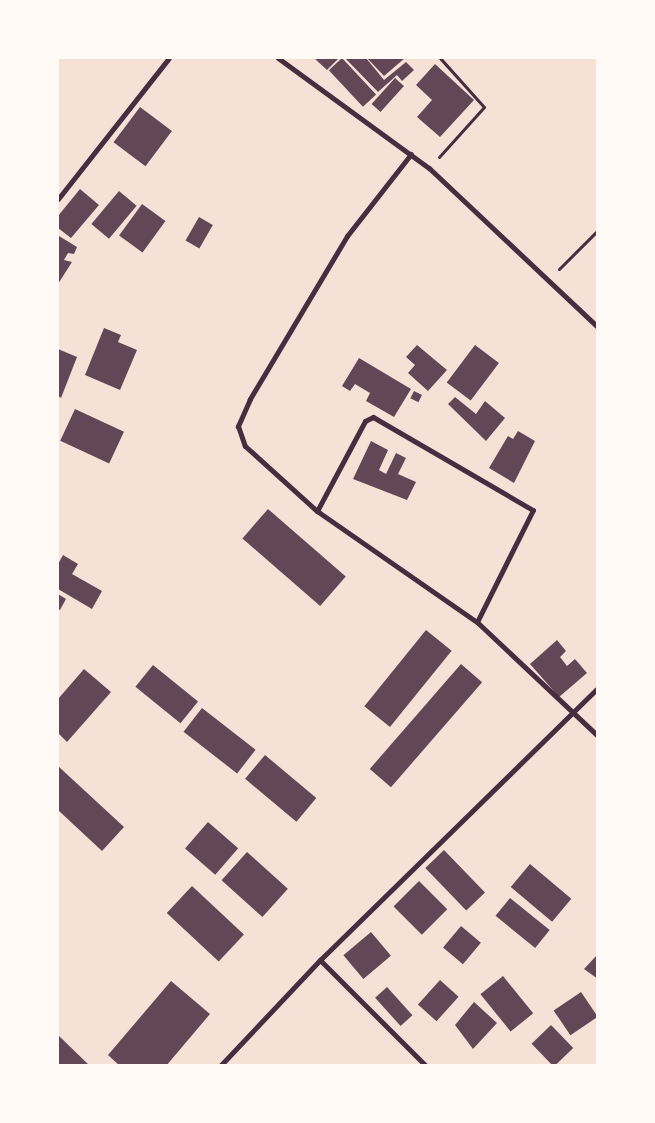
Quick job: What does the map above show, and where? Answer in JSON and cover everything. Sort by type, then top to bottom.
[{"type":"street","points":[[58,199],[169,58]]},
{"type":"street","points":[[278,58],[429,168],[598,327]]},
{"type":"street","points":[[412,154],[347,236],[250,399],[238,426],[246,446],[317,511],[477,622],[598,736]]},
{"type":"street","points":[[317,511],[365,421],[373,417],[533,510],[477,622]]},
{"type":"street","points":[[220,1066],[320,960],[598,688]]},
{"type":"street","points":[[320,960],[426,1066]]},
{"type":"path","points":[[429,168],[484,107],[440,58]]},
{"type":"path","points":[[548,280],[598,230]]},
{"type":"building","points":[[314,58],[339,58],[327,70]]},
{"type":"building","points":[[342,58],[376,95],[363,107],[329,70]]},
{"type":"building","points":[[345,58],[366,58],[384,80],[406,62],[414,70],[402,81],[397,75],[378,92]]},
{"type":"building","points":[[367,58],[405,58],[384,76]]},
{"type":"building","points":[[435,64],[474,100],[440,137],[417,117],[432,100],[416,85]]},
{"type":"building","points":[[395,78],[404,86],[380,112],[372,104]]},
{"type":"building","points":[[140,107],[172,131],[145,166],[114,142]]},
{"type":"building","points":[[80,189],[99,205],[71,238],[58,228],[58,216]]},
{"type":"building","points":[[119,191],[137,206],[109,239],[91,224]]},
{"type":"building","points":[[142,204],[165,221],[143,253],[119,236]]},
{"type":"building","points":[[199,217],[213,225],[199,248],[186,240]]},
{"type":"building","points":[[59,236],[77,247],[74,254],[68,253],[64,260],[72,262],[58,284]]},
{"type":"building","points":[[104,328],[121,335],[118,342],[137,350],[120,390],[85,375]]},
{"type":"building","points":[[417,345],[447,370],[428,391],[408,373],[415,365],[406,357]]},
{"type":"building","points":[[475,345],[499,363],[471,401],[447,383]]},
{"type":"building","points":[[58,349],[77,357],[61,398],[58,396]]},
{"type":"building","points":[[359,358],[411,389],[394,417],[366,401],[370,393],[355,384],[350,391],[342,386]]},
{"type":"building","points":[[414,391],[422,395],[418,402],[410,398]]},
{"type":"building","points":[[455,397],[476,414],[485,401],[505,418],[486,441],[448,404]]},
{"type":"building","points":[[75,409],[124,432],[109,464],[60,441]]},
{"type":"building","points":[[518,431],[535,441],[514,483],[489,468],[508,436],[513,439]]},
{"type":"building","points":[[371,441],[388,450],[379,470],[386,474],[396,453],[406,458],[398,474],[416,482],[407,500],[353,479]]},
{"type":"building","points":[[268,509],[346,577],[320,606],[242,538]]},
{"type":"building","points":[[63,555],[78,564],[72,574],[102,591],[92,609],[58,589],[58,564]]},
{"type":"building","points":[[58,594],[66,599],[60,610],[58,609]]},
{"type":"building","points":[[426,630],[452,651],[390,727],[364,706]]},
{"type":"building","points":[[557,640],[566,651],[560,657],[567,666],[575,659],[587,673],[559,697],[530,664]]},
{"type":"building","points":[[461,664],[482,682],[391,787],[370,769]]},
{"type":"building","points":[[153,665],[198,702],[180,723],[135,687]]},
{"type":"building","points":[[84,669],[111,692],[67,742],[58,733],[58,699]]},
{"type":"building","points":[[202,708],[256,750],[237,774],[184,732]]},
{"type":"building","points":[[265,755],[316,798],[296,822],[245,779]]},
{"type":"building","points":[[58,766],[124,827],[102,851],[58,810]]},
{"type":"building","points":[[208,822],[238,848],[215,875],[185,848]]},
{"type":"building","points":[[444,850],[485,892],[466,911],[425,868]]},
{"type":"building","points":[[247,852],[288,889],[262,917],[222,880]]},
{"type":"building","points":[[530,864],[571,899],[552,922],[511,887]]},
{"type":"building","points":[[419,881],[447,909],[422,935],[394,906]]},
{"type":"building","points":[[192,886],[244,934],[219,961],[167,913]]},
{"type":"building","points":[[510,898],[550,930],[535,948],[496,916]]},
{"type":"building","points":[[461,926],[481,943],[463,964],[443,947]]},
{"type":"building","points":[[371,932],[391,956],[363,979],[343,955]]},
{"type":"building","points":[[598,954],[598,979],[584,969]]},
{"type":"building","points":[[503,976],[533,1013],[511,1032],[480,994]]},
{"type":"building","points":[[440,980],[459,997],[436,1021],[418,1005]]},
{"type":"building","points":[[171,981],[210,1014],[166,1066],[120,1066],[108,1055]]},
{"type":"building","points":[[387,987],[412,1015],[401,1026],[375,998]]},
{"type":"building","points":[[581,992],[598,1017],[570,1035],[554,1010]]},
{"type":"building","points":[[474,1002],[497,1023],[473,1049],[455,1025]]},
{"type":"building","points":[[551,1025],[573,1048],[553,1066],[532,1044]]},
{"type":"building","points":[[58,1035],[90,1066],[58,1066]]}]
